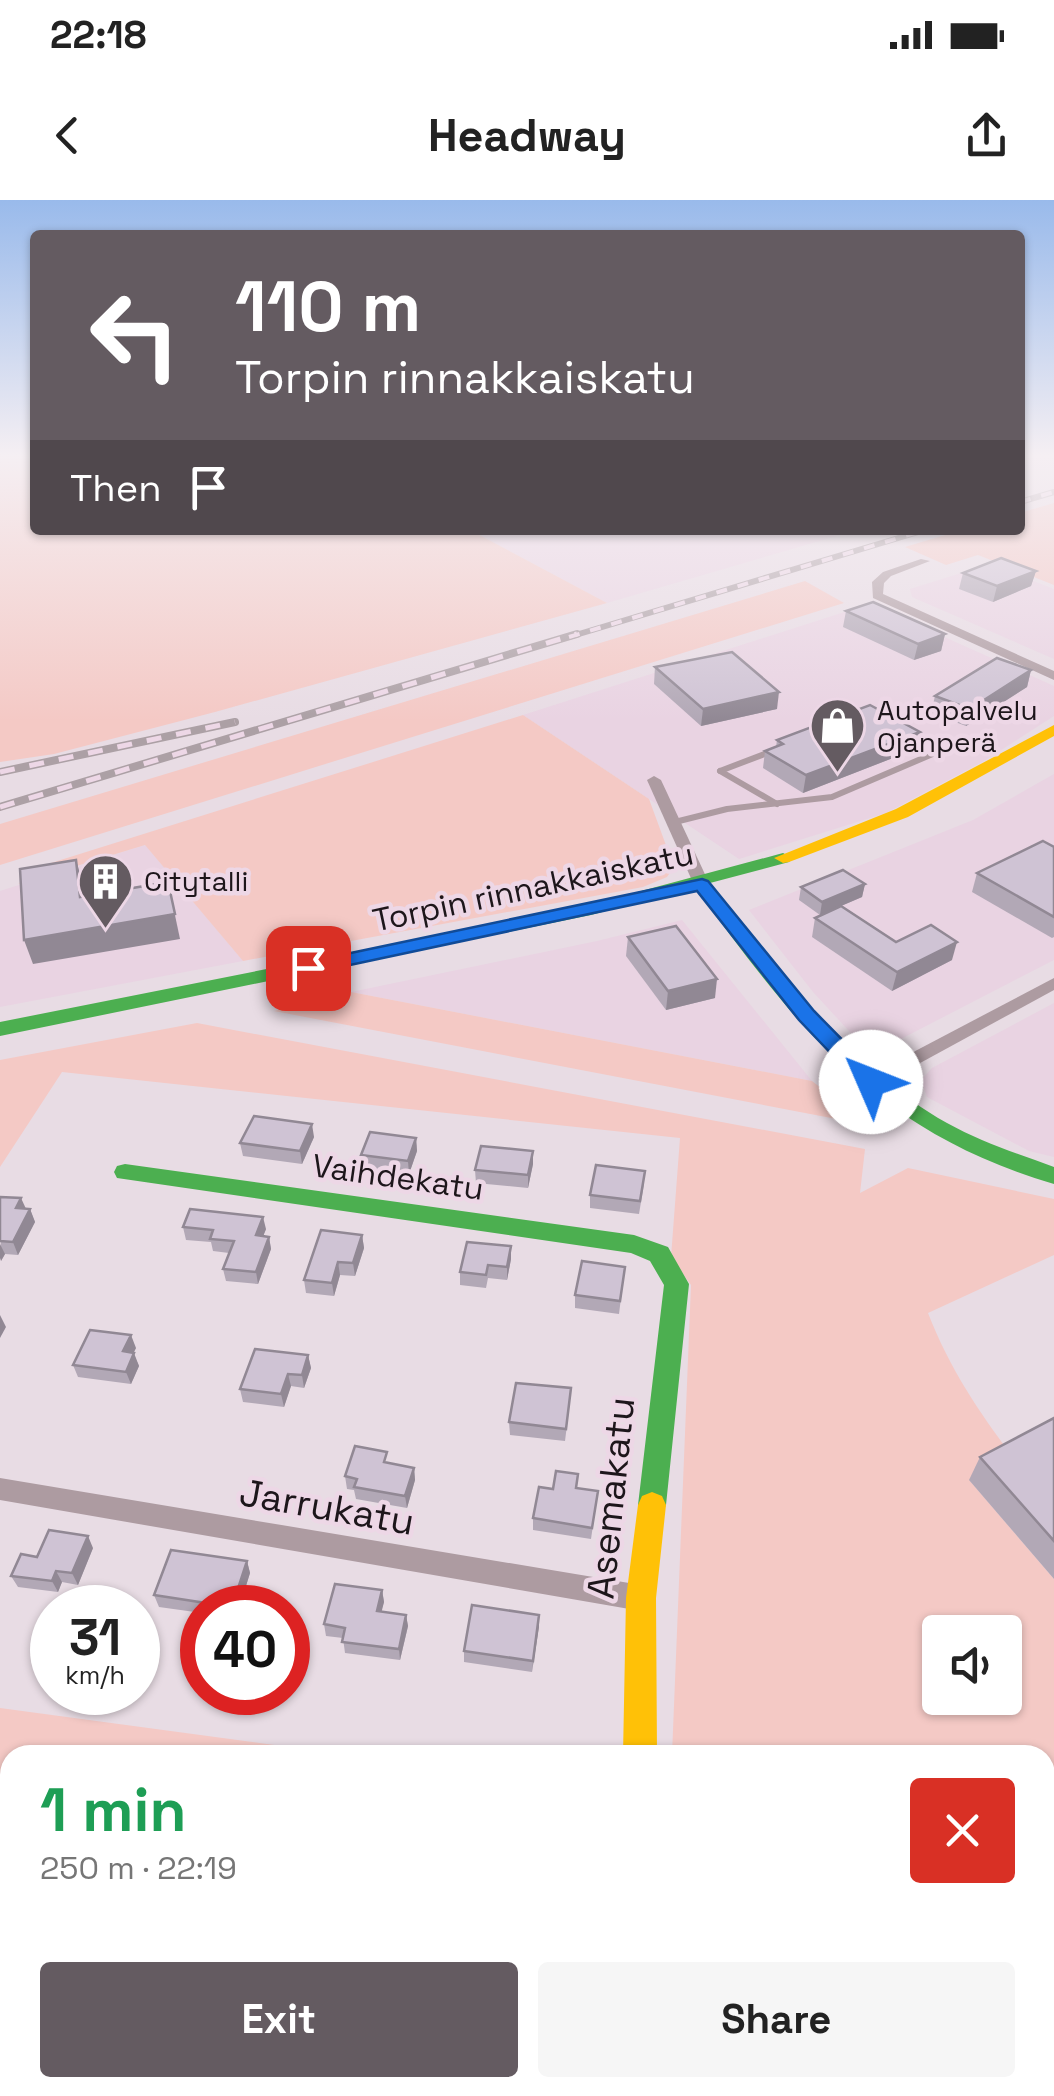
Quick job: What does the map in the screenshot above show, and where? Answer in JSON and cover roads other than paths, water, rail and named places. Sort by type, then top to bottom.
[{"type":"street","points":[[924,561],[887,574],[878,582],[877,596],[1054,676]]},
{"type":"street","name":"Torpin rinnakkaiskatu","points":[[0,1029],[702,885],[780,863],[885,822],[984,774],[1054,730]]},
{"type":"street","points":[[654,780],[702,885],[806,1016],[871,1082],[969,1144],[1054,1176]]},
{"type":"street","points":[[871,1082],[1054,983]]},
{"type":"street","name":"Vaihdekatu","points":[[125,1172],[634,1244],[659,1254]]},
{"type":"street","name":"Asemakatu","points":[[640,1745],[641,1598],[676,1284],[659,1254]]},
{"type":"street","name":"Jarrukatu","points":[[0,1489],[641,1598]]},
{"type":"lane","points":[[675,822],[727,808],[832,797],[942,750],[908,732]]},
{"type":"lane","points":[[778,804],[720,772],[790,745]]},
{"type":"railway","points":[[569,637],[877,544]]},
{"type":"railway","points":[[0,807],[577,634]]},
{"type":"railway","points":[[0,772],[235,722]]},
{"type":"place","name":"Autopalvelu Ojanperä","points":[[838,775]]},
{"type":"place","name":"Citytalli","points":[[105,930]]}]
